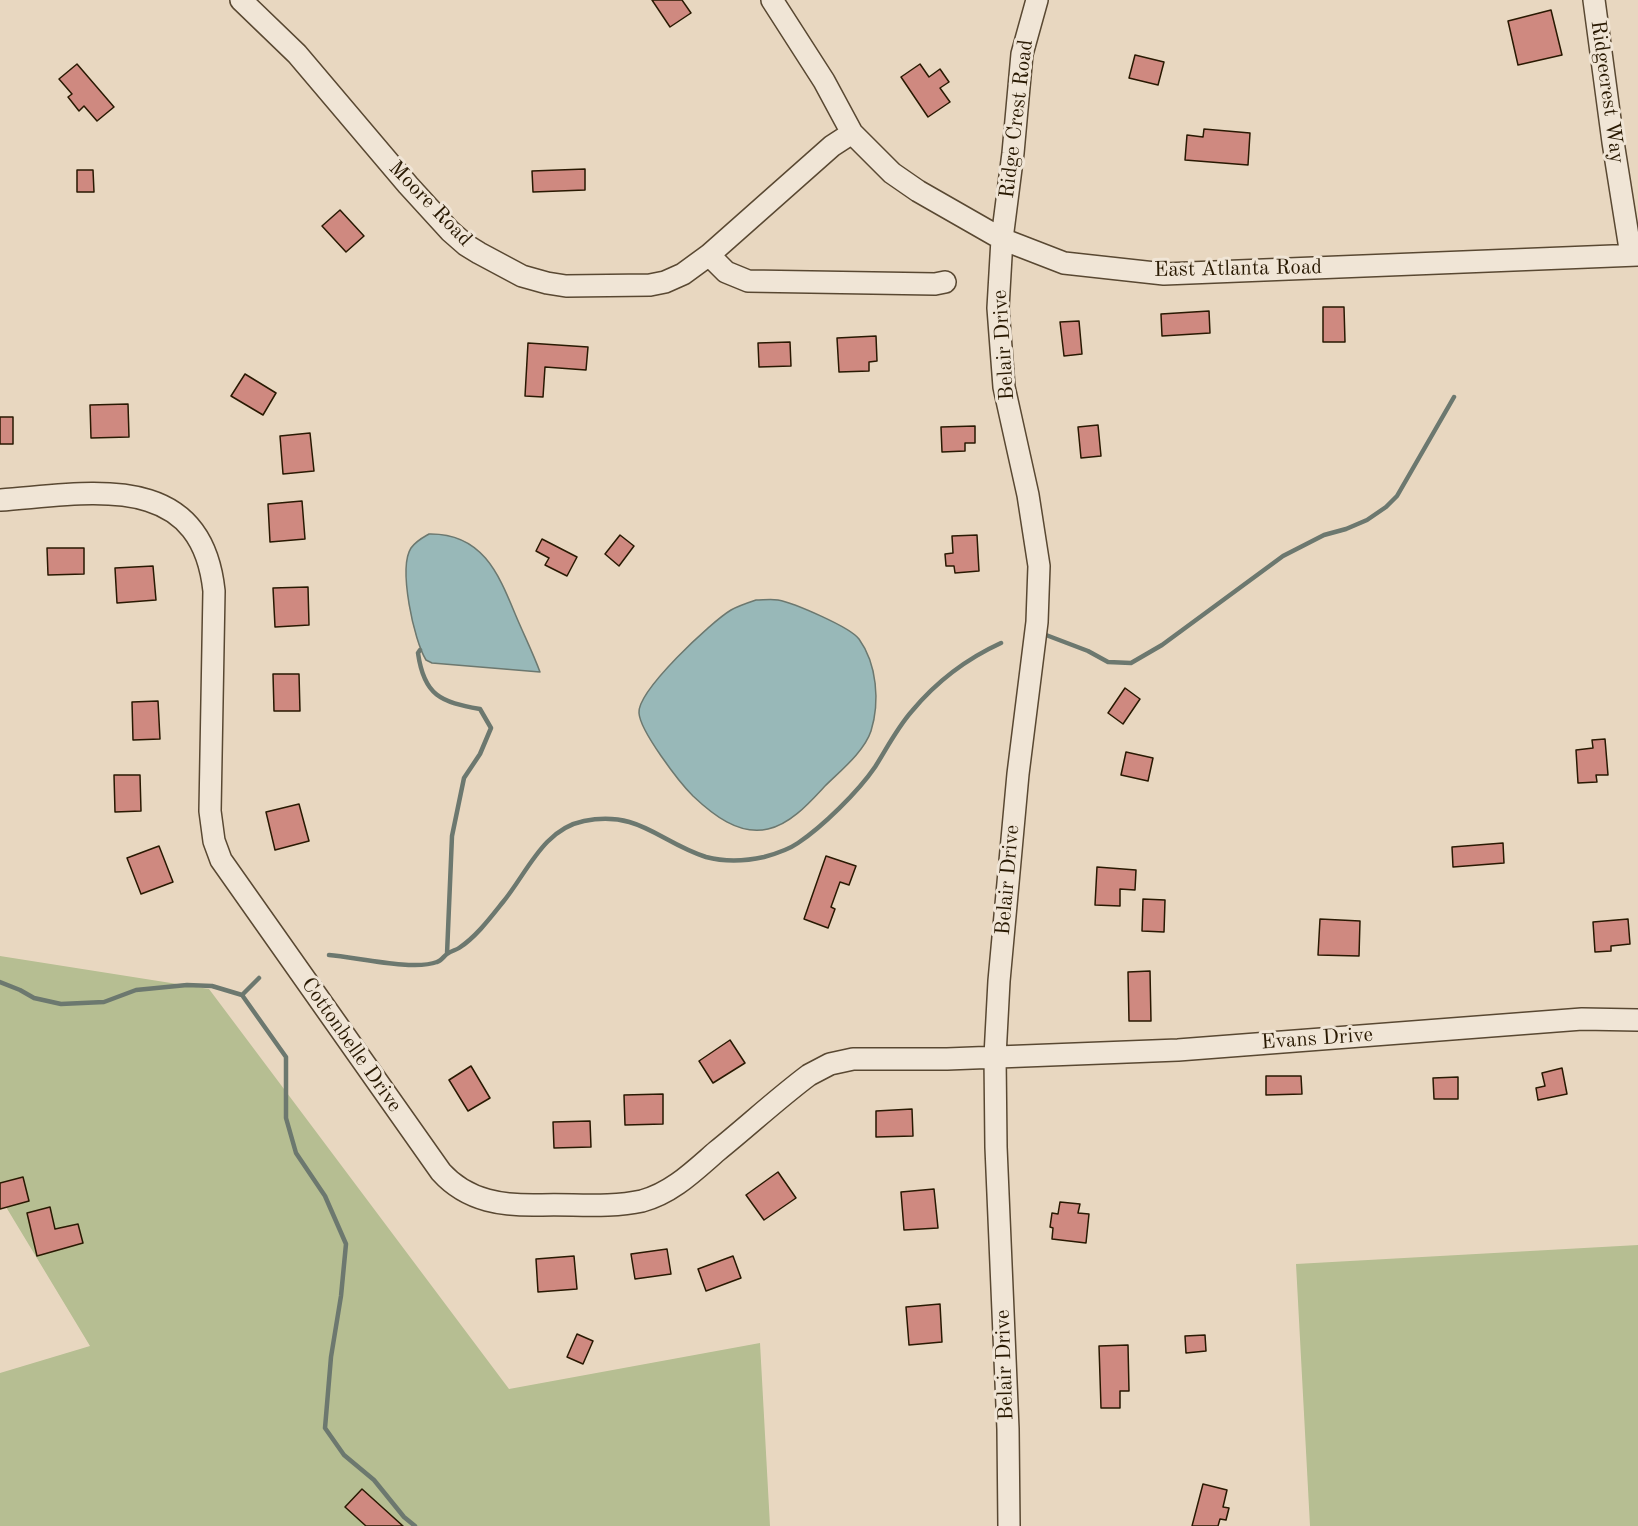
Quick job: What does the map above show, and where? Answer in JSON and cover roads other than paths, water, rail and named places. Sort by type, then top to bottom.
[{"type":"street","name":"Moore Road","points":[[241,0],[297,54],[432,213],[466,245],[522,276],[547,283],[566,286],[622,286],[665,282],[683,274],[709,255],[832,146],[852,133]]},
{"type":"street","name":"East Atlanta Road","points":[[772,0],[824,81],[852,133],[892,173],[918,191],[1002,239],[1064,263],[1164,274],[1635,255]]},
{"type":"street","name":"Ridge Crest Road","points":[[1002,239],[1022,54],[1037,0]]},
{"type":"street","name":"Ridgecrest Way","points":[[1594,0],[1612,142],[1635,255]]},
{"type":"street","name":"Belair Drive","points":[[1002,239],[998,308],[1004,387],[1028,495],[1038,566],[1037,622],[1018,774],[999,981],[995,1056],[996,1147],[1008,1429],[1009,1526]]},
{"type":"street","points":[[709,255],[726,272],[748,281],[935,284],[945,282]]},
{"type":"street","name":"Cottonbelle Drive","points":[[0,500],[110,493],[136,496],[174,512],[199,541],[210,564],[214,591],[210,811],[214,841],[221,860],[441,1172],[464,1191],[505,1205],[622,1204],[642,1201],[663,1193],[680,1182],[804,1078],[830,1064],[854,1059],[947,1059],[995,1056]]},
{"type":"street","name":"Evans Drive","points":[[995,1056],[1178,1050],[1582,1019],[1638,1020]]},
{"type":"water","points":[[429,534],[448,536],[463,541],[486,559],[503,586],[540,672],[432,663],[426,660],[421,651],[409,604],[406,571],[411,548]]},
{"type":"water","points":[[756,600],[778,600],[796,606],[834,622],[854,634],[870,660],[876,696],[874,720],[868,739],[851,761],[792,817],[768,829],[757,830],[727,822],[693,796],[653,743],[639,713],[650,689],[693,642],[731,610]]},
{"type":"waterway","points":[[1046,635],[1088,651],[1108,662],[1131,663],[1162,645],[1283,556],[1324,535],[1367,520],[1386,507],[1397,496],[1454,397]]},
{"type":"waterway","points":[[329,955],[414,965],[438,961],[458,949],[483,926],[512,891],[547,842],[557,833],[584,821],[620,820],[648,829],[690,851],[721,860],[757,858],[786,850],[818,828],[849,798],[868,777],[897,731],[932,690],[964,664],[1001,643]]},
{"type":"waterway","points":[[420,650],[418,653],[421,667],[430,688],[445,700],[480,709],[491,728],[480,754],[464,778],[452,836],[447,954]]},
{"type":"waterway","points":[[242,995],[259,978]]},
{"type":"waterway","points":[[0,982],[34,998],[61,1004],[104,1002],[136,990],[187,985],[212,986],[242,995],[286,1057],[286,1118],[296,1153],[325,1196],[346,1244],[341,1296],[331,1357],[325,1428],[344,1455],[374,1480],[404,1517],[415,1526]]}]
